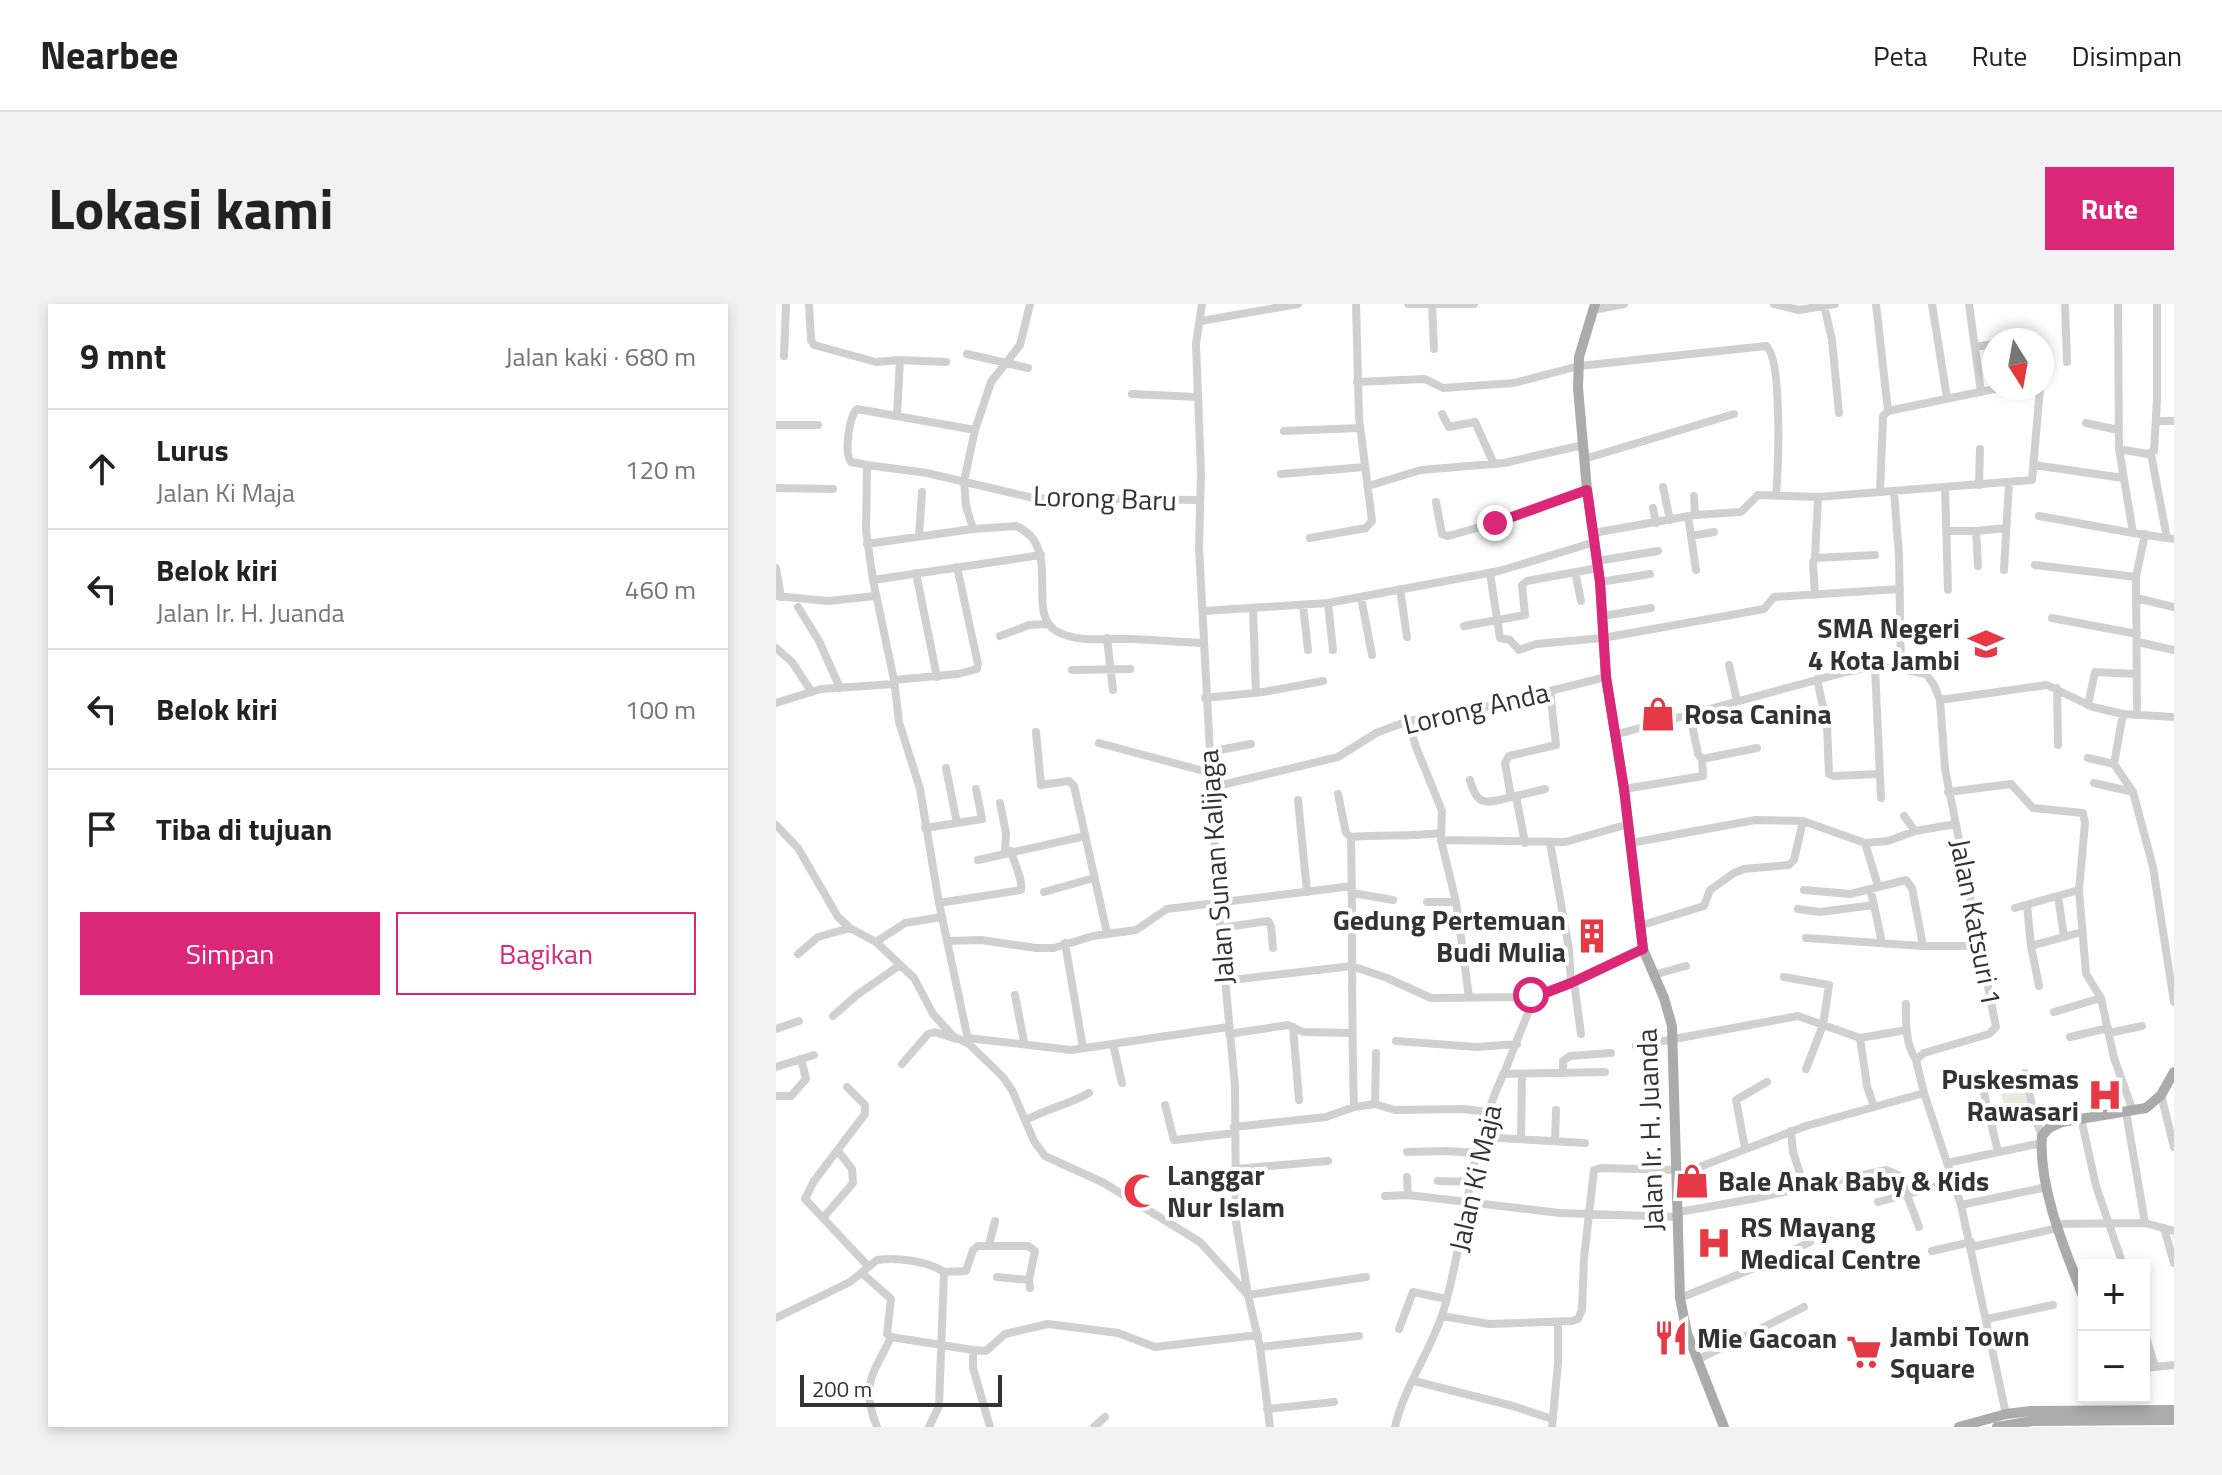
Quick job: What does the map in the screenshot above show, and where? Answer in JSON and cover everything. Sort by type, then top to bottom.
[{"type":"main road","name":"Jalan Ir. H. Juanda","points":[[1594,307],[1579,366],[1584,459],[1600,582],[1606,677],[1629,824],[1643,949],[1669,1012],[1674,1041],[1680,1298],[1697,1360],[1724,1427]]},
{"type":"main road","points":[[2078,1282],[2047,1187],[2042,1140],[2054,1125],[2130,1112],[2150,1105],[2161,1095],[2174,1072]]},
{"type":"main road","points":[[2118,1403],[2119,1415]]},
{"type":"main road","points":[[1997,1427],[2032,1421],[2082,1424],[2119,1415],[2174,1410]]},
{"type":"main road","points":[[1959,1427],[2006,1414],[2031,1411],[2119,1415],[2169,1422]]},
{"type":"street","points":[[784,356],[786,304]]},
{"type":"street","points":[[809,304],[814,345],[876,362],[946,362]]},
{"type":"street","points":[[973,529],[966,506],[964,481],[975,430],[991,382],[1020,345],[1030,304]]},
{"type":"street","name":"Jalan Sunan Kalijaga","points":[[1202,304],[1196,344],[1199,547],[1223,981],[1235,1086],[1236,1222],[1260,1347],[1270,1427]]},
{"type":"street","points":[[1201,321],[1298,304]]},
{"type":"street","points":[[1310,538],[1371,525],[1359,428],[1356,304]]},
{"type":"street","points":[[1408,304],[1474,304]]},
{"type":"street","points":[[1432,304],[1434,349]]},
{"type":"street","points":[[1594,307],[1624,304]]},
{"type":"street","points":[[1774,304],[1793,310],[1835,304]]},
{"type":"street","points":[[1876,304],[1888,411]]},
{"type":"street","points":[[1932,304],[1947,398]]},
{"type":"street","points":[[1880,492],[1883,416],[1888,411],[1981,392],[1969,304]]},
{"type":"street","points":[[2065,304],[2067,362]]},
{"type":"street","points":[[2118,304],[2119,449],[2133,533]]},
{"type":"street","points":[[2039,516],[2171,538],[2151,454],[2154,451],[2156,421],[2157,304]]},
{"type":"street","points":[[1819,305],[1832,340],[1839,413]]},
{"type":"street","points":[[1975,347],[1982,346]]},
{"type":"street","points":[[1357,382],[1425,379],[1443,388],[1514,383],[1579,366],[1769,347],[1774,360],[1777,405],[1779,460],[1776,496]]},
{"type":"street","points":[[967,354],[1028,368]]},
{"type":"street","points":[[897,415],[900,360]]},
{"type":"street","points":[[1132,394],[1197,397]]},
{"type":"street","points":[[1204,611],[1328,603],[1490,573],[1594,538],[1692,516],[1741,512],[1756,495],[1818,497],[2032,480],[2039,400]]},
{"type":"street","points":[[966,1041],[920,789],[899,722],[873,580],[867,544],[867,465],[851,462],[847,457],[852,412],[860,409],[975,430]]},
{"type":"street","points":[[1442,414],[1449,427],[1475,422],[1494,464]]},
{"type":"street","points":[[1584,459],[1734,414]]},
{"type":"street","points":[[2156,421],[2174,421]]},
{"type":"street","points":[[2086,423],[2118,430]]},
{"type":"street","points":[[776,425],[818,425]]},
{"type":"street","points":[[1284,431],[1359,428]]},
{"type":"street","points":[[1368,486],[1421,470],[1494,464],[1583,445]]},
{"type":"street","points":[[1979,485],[1980,449]]},
{"type":"street","points":[[2119,449],[2151,454]]},
{"type":"street","name":"Lorong Baru","points":[[867,465],[964,481],[1033,498],[1200,500]]},
{"type":"street","points":[[2034,465],[2123,478]]},
{"type":"street","points":[[1281,474],[1365,467]]},
{"type":"street","points":[[2004,570],[2009,483]]},
{"type":"street","points":[[1663,487],[1670,520]]},
{"type":"street","points":[[1945,487],[1948,590]]},
{"type":"street","points":[[776,488],[833,489]]},
{"type":"street","points":[[1436,502],[1442,534],[1448,536],[1495,523],[1587,490]]},
{"type":"street","points":[[1894,491],[1901,669]]},
{"type":"street","points":[[919,536],[922,492]]},
{"type":"street","points":[[1694,496],[1691,536],[1696,570]]},
{"type":"street","points":[[1815,595],[1813,562],[1818,497]]},
{"type":"street","points":[[1653,508],[1656,523]]},
{"type":"street","points":[[867,544],[1016,526],[1032,538],[1041,555],[1044,582],[1042,601],[1048,624],[1053,630],[1064,635],[1204,643]]},
{"type":"street","points":[[1946,531],[2006,528]]},
{"type":"street","points":[[1976,531],[1978,566]]},
{"type":"street","points":[[1691,536],[1714,532]]},
{"type":"street","points":[[2137,715],[2136,577],[2145,534]]},
{"type":"street","points":[[1464,626],[1522,617],[1526,613],[1521,591],[1524,582],[1658,551]]},
{"type":"street","points":[[873,580],[1041,555]]},
{"type":"street","points":[[1815,558],[1875,555]]},
{"type":"street","points":[[2035,565],[2136,577]]},
{"type":"street","points":[[776,703],[811,691],[937,677],[970,672],[978,667],[957,567]]},
{"type":"street","points":[[776,568],[778,596],[828,601],[876,596]]},
{"type":"street","points":[[1575,572],[1581,601]]},
{"type":"street","points":[[916,573],[937,677]]},
{"type":"street","points":[[1490,573],[1500,638],[1510,640],[1519,650],[1536,644],[1603,638],[1764,609],[1774,597],[1900,589]]},
{"type":"street","points":[[1600,582],[1650,574]]},
{"type":"street","points":[[1400,589],[1407,637]]},
{"type":"street","points":[[1361,597],[1372,655]]},
{"type":"street","points":[[2136,598],[2174,607]]},
{"type":"street","points":[[1328,603],[1333,650]]},
{"type":"street","points":[[1303,606],[1308,650]]},
{"type":"street","points":[[798,607],[819,641],[840,688]]},
{"type":"street","points":[[1603,616],[1651,608]]},
{"type":"street","points":[[1253,609],[1256,693]]},
{"type":"street","points":[[2052,618],[2138,638],[2174,650]]},
{"type":"street","points":[[1000,636],[1029,625],[1048,624]]},
{"type":"street","points":[[1107,638],[1113,690]]},
{"type":"street","points":[[776,648],[792,662],[811,691]]},
{"type":"street","points":[[1729,665],[1737,701]]},
{"type":"street","points":[[1875,668],[1881,798]]},
{"type":"street","points":[[1614,735],[1817,679],[1875,668],[1926,674],[1940,700],[2039,685],[2057,688],[2088,705],[2123,714],[2174,717]]},
{"type":"street","points":[[1072,670],[1130,669]]},
{"type":"street","points":[[2088,705],[2095,672],[2137,674]]},
{"type":"street","name":"Lorong Anda","points":[[1213,787],[1338,757],[1376,733],[1408,721],[1477,709],[1606,677]]},
{"type":"street","points":[[1817,679],[1827,720],[1829,774],[1879,774]]},
{"type":"street","points":[[1205,698],[1323,681]]},
{"type":"street","points":[[2057,688],[2058,745]]},
{"type":"street","points":[[1525,843],[1507,758],[1556,745],[1550,691]]},
{"type":"street","name":"Jalan Katsuri 1","points":[[1916,1060],[1924,1053],[1989,1034],[1996,1027],[1948,792],[1940,700]]},
{"type":"street","points":[[1624,789],[1699,778],[1704,774],[1690,714]]},
{"type":"street","points":[[2114,764],[2123,714]]},
{"type":"street","points":[[1408,721],[1442,811],[1440,836],[1456,902],[1469,997]]},
{"type":"street","points":[[1036,732],[1041,785],[1073,782],[1107,933]]},
{"type":"street","points":[[1099,743],[1211,773]]},
{"type":"street","points":[[1209,752],[1251,744]]},
{"type":"street","points":[[1702,759],[1757,748]]},
{"type":"street","points":[[2088,758],[2114,764],[2133,792],[2153,867],[2170,952],[2174,1002]]},
{"type":"street","points":[[946,768],[957,823]]},
{"type":"street","points":[[1470,780],[1474,794],[1480,800],[1489,802],[1545,789]]},
{"type":"street","points":[[2094,783],[2133,792]]},
{"type":"street","points":[[1948,792],[2011,784],[2031,808],[2081,812],[2085,823],[2079,890],[2086,974],[2101,998],[2130,1112],[2145,1223]]},
{"type":"street","points":[[925,828],[982,819],[976,789]]},
{"type":"street","points":[[1338,794],[1346,833],[1351,837],[1381,834],[1525,843],[1565,842],[1629,824]]},
{"type":"street","points":[[1298,800],[1307,892]]},
{"type":"street","points":[[939,903],[1022,889],[1008,851],[1000,803]]},
{"type":"street","points":[[1904,816],[1915,831]]},
{"type":"street","points":[[1631,843],[1751,820],[1803,821],[1865,843],[1888,841],[1915,831],[1956,824]]},
{"type":"street","points":[[1639,926],[1704,906],[1710,890],[1744,869],[1789,865],[1794,860],[1803,821]]},
{"type":"street","points":[[776,825],[798,848],[838,917],[850,928],[876,942],[914,978],[933,1014],[1002,1076],[1012,1090],[1034,1141],[1045,1156],[1104,1183],[1200,1242],[1248,1295],[1366,1277]]},
{"type":"street","points":[[978,860],[1085,836]]},
{"type":"street","points":[[1351,837],[1354,1107]]},
{"type":"street","points":[[1550,842],[1581,1034]]},
{"type":"street","points":[[1865,843],[1882,943]]},
{"type":"street","points":[[1044,892],[1094,878]]},
{"type":"street","points":[[1804,890],[1840,895],[1903,880],[1911,884],[1923,946]]},
{"type":"street","points":[[947,941],[981,940],[1047,949],[1107,933],[1136,930],[1167,909],[1307,892],[1352,890],[1393,900]]},
{"type":"street","points":[[2015,908],[2079,890]]},
{"type":"street","points":[[2058,896],[2064,937]]},
{"type":"street","points":[[1427,902],[1456,902]]},
{"type":"street","points":[[1798,909],[1820,912],[1874,905]]},
{"type":"street","points":[[2027,905],[2039,986]]},
{"type":"street","points":[[1352,915],[1398,927]]},
{"type":"street","points":[[876,942],[905,923],[942,917]]},
{"type":"street","points":[[1220,928],[1268,921],[1271,924],[1273,948]]},
{"type":"street","points":[[1457,925],[1501,928]]},
{"type":"street","points":[[798,954],[818,937],[850,928]]},
{"type":"street","points":[[2031,946],[2082,932]]},
{"type":"street","points":[[1806,938],[1923,946],[1979,946]]},
{"type":"street","points":[[1065,943],[1083,1048]]},
{"type":"street","points":[[1223,981],[1352,966],[1387,978],[1425,997],[1452,1000],[1535,997],[1643,949]]},
{"type":"street","points":[[833,1016],[900,965]]},
{"type":"street","points":[[1653,975],[1686,966]]},
{"type":"street","points":[[1784,977],[1829,985],[1823,1025],[1806,1069]]},
{"type":"street","points":[[1015,995],[1024,1042]]},
{"type":"street","name":"Jalan Ki Maja","points":[[1395,1427],[1402,1404],[1442,1316],[1460,1248],[1466,1202],[1488,1112],[1535,997]]},
{"type":"street","points":[[2054,1012],[2101,998]]},
{"type":"street","points":[[1906,1004],[1906,1030],[1911,1052],[1961,1205],[2006,1414]]},
{"type":"street","points":[[1636,1046],[1793,1017],[1860,1038],[1906,1030]]},
{"type":"street","points":[[776,1029],[799,1021]]},
{"type":"street","points":[[902,1064],[933,1032],[966,1041],[1024,1042],[1058,1049],[1280,1026],[1303,1032],[1352,1033]]},
{"type":"street","points":[[2070,1037],[2142,1026]]},
{"type":"street","points":[[1293,1027],[1299,1100]]},
{"type":"street","points":[[1860,1038],[1867,1086],[1874,1107]]},
{"type":"street","points":[[1396,1041],[1477,1047],[1517,1044]]},
{"type":"street","points":[[1113,1044],[1122,1083]]},
{"type":"street","points":[[1375,1104],[1376,1053]]},
{"type":"street","points":[[1563,1073],[1563,1061],[1570,1056],[1611,1053]]},
{"type":"street","points":[[776,1067],[814,1055]]},
{"type":"street","points":[[776,1096],[791,1096],[806,1079],[801,1059]]},
{"type":"street","points":[[1503,1074],[1605,1072]]},
{"type":"street","points":[[1947,1163],[2042,1140],[2025,1073]]},
{"type":"street","points":[[1521,1139],[1522,1074]]},
{"type":"street","points":[[1745,1148],[1736,1100],[1767,1082]]},
{"type":"street","points":[[847,1087],[864,1102],[866,1108],[858,1127],[806,1194],[808,1204],[891,1299],[887,1334],[891,1337],[986,1351],[1005,1334],[1048,1324],[1118,1333],[1155,1347],[1258,1335]]},
{"type":"street","points":[[1983,1089],[1998,1152]]},
{"type":"street","points":[[1026,1120],[1089,1093]]},
{"type":"street","points":[[1442,1316],[1489,1324],[1572,1321],[1581,1316],[1596,1169],[1676,1173],[1791,1131],[1924,1093]]},
{"type":"street","points":[[2161,1095],[2174,1147]]},
{"type":"street","points":[[1165,1105],[1174,1140],[1326,1117],[1354,1107],[1375,1104],[1395,1110],[1463,1109],[1488,1112]]},
{"type":"street","points":[[1555,1141],[1556,1110]]},
{"type":"street","points":[[2081,1118],[2108,1224],[2121,1259]]},
{"type":"street","points":[[1791,1131],[1793,1152],[1805,1189]]},
{"type":"street","points":[[1481,1137],[1585,1143]]},
{"type":"street","points":[[823,1218],[853,1183],[852,1169],[838,1151]]},
{"type":"street","points":[[1407,1152],[1477,1153]]},
{"type":"street","points":[[1235,1169],[1328,1161]]},
{"type":"street","points":[[1385,1196],[1408,1195],[1589,1215],[1679,1214],[1886,1170],[1900,1176],[1919,1227]]},
{"type":"street","points":[[1407,1177],[1408,1195]]},
{"type":"street","points":[[1438,1181],[1471,1182]]},
{"type":"street","points":[[1878,1202],[1953,1182]]},
{"type":"street","points":[[1961,1205],[2047,1187]]},
{"type":"street","points":[[989,1245],[995,1221]]},
{"type":"street","points":[[1932,1251],[2058,1226],[2145,1223],[2174,1231]]},
{"type":"street","points":[[2164,1228],[2174,1263]]},
{"type":"street","points":[[1680,1298],[1810,1242]]},
{"type":"street","points":[[776,1318],[866,1270],[877,1260],[934,1266],[944,1272],[966,1271],[974,1248],[989,1245],[1033,1247],[1035,1251],[1029,1284],[997,1277]]},
{"type":"street","points":[[929,1427],[939,1406],[944,1272]]},
{"type":"street","points":[[1399,1329],[1413,1292],[1447,1299]]},
{"type":"street","points":[[1987,1319],[2053,1305]]},
{"type":"street","points":[[1697,1360],[1804,1307]]},
{"type":"street","points":[[1414,1381],[1513,1406],[1552,1423],[1558,1363],[1558,1322]]},
{"type":"street","points":[[1260,1347],[1359,1336]]},
{"type":"street","points":[[877,1427],[867,1392],[891,1337]]},
{"type":"street","points":[[973,1350],[973,1368],[990,1427]]},
{"type":"street","points":[[2150,1351],[2155,1367]]},
{"type":"street","points":[[2150,1367],[2174,1365]]},
{"type":"street","points":[[1267,1409],[1334,1402]]},
{"type":"street","points":[[1094,1427],[1105,1417]]},
{"type":"shaded area","points":[[2024,1088],[2030,1113],[2007,1118],[2001,1094]]},
{"type":"place","name":"SMA Negeri 4 Kota Jambi","points":[[1986,644]]},
{"type":"place","name":"Rosa Canina","points":[[1658,714]]},
{"type":"place","name":"Gedung Pertemuan Budi Mulia","points":[[1592,936]]},
{"type":"place","name":"Puskesmas Rawasari","points":[[2105,1095]]},
{"type":"place","name":"Bale Anak Baby & Kids","points":[[1692,1181]]},
{"type":"place","name":"Langgar Nur Islam","points":[[1141,1191]]},
{"type":"place","name":"RS Mayang Medical Centre","points":[[1714,1243]]},
{"type":"place","name":"Mie Gacoan","points":[[1671,1338]]},
{"type":"place","name":"Jambi Town Square","points":[[1864,1352]]},
{"type":"route","points":[[1495,523],[1587,490],[1600,582],[1606,677],[1624,789],[1643,949],[1571,983],[1535,997],[1531,995]]}]
